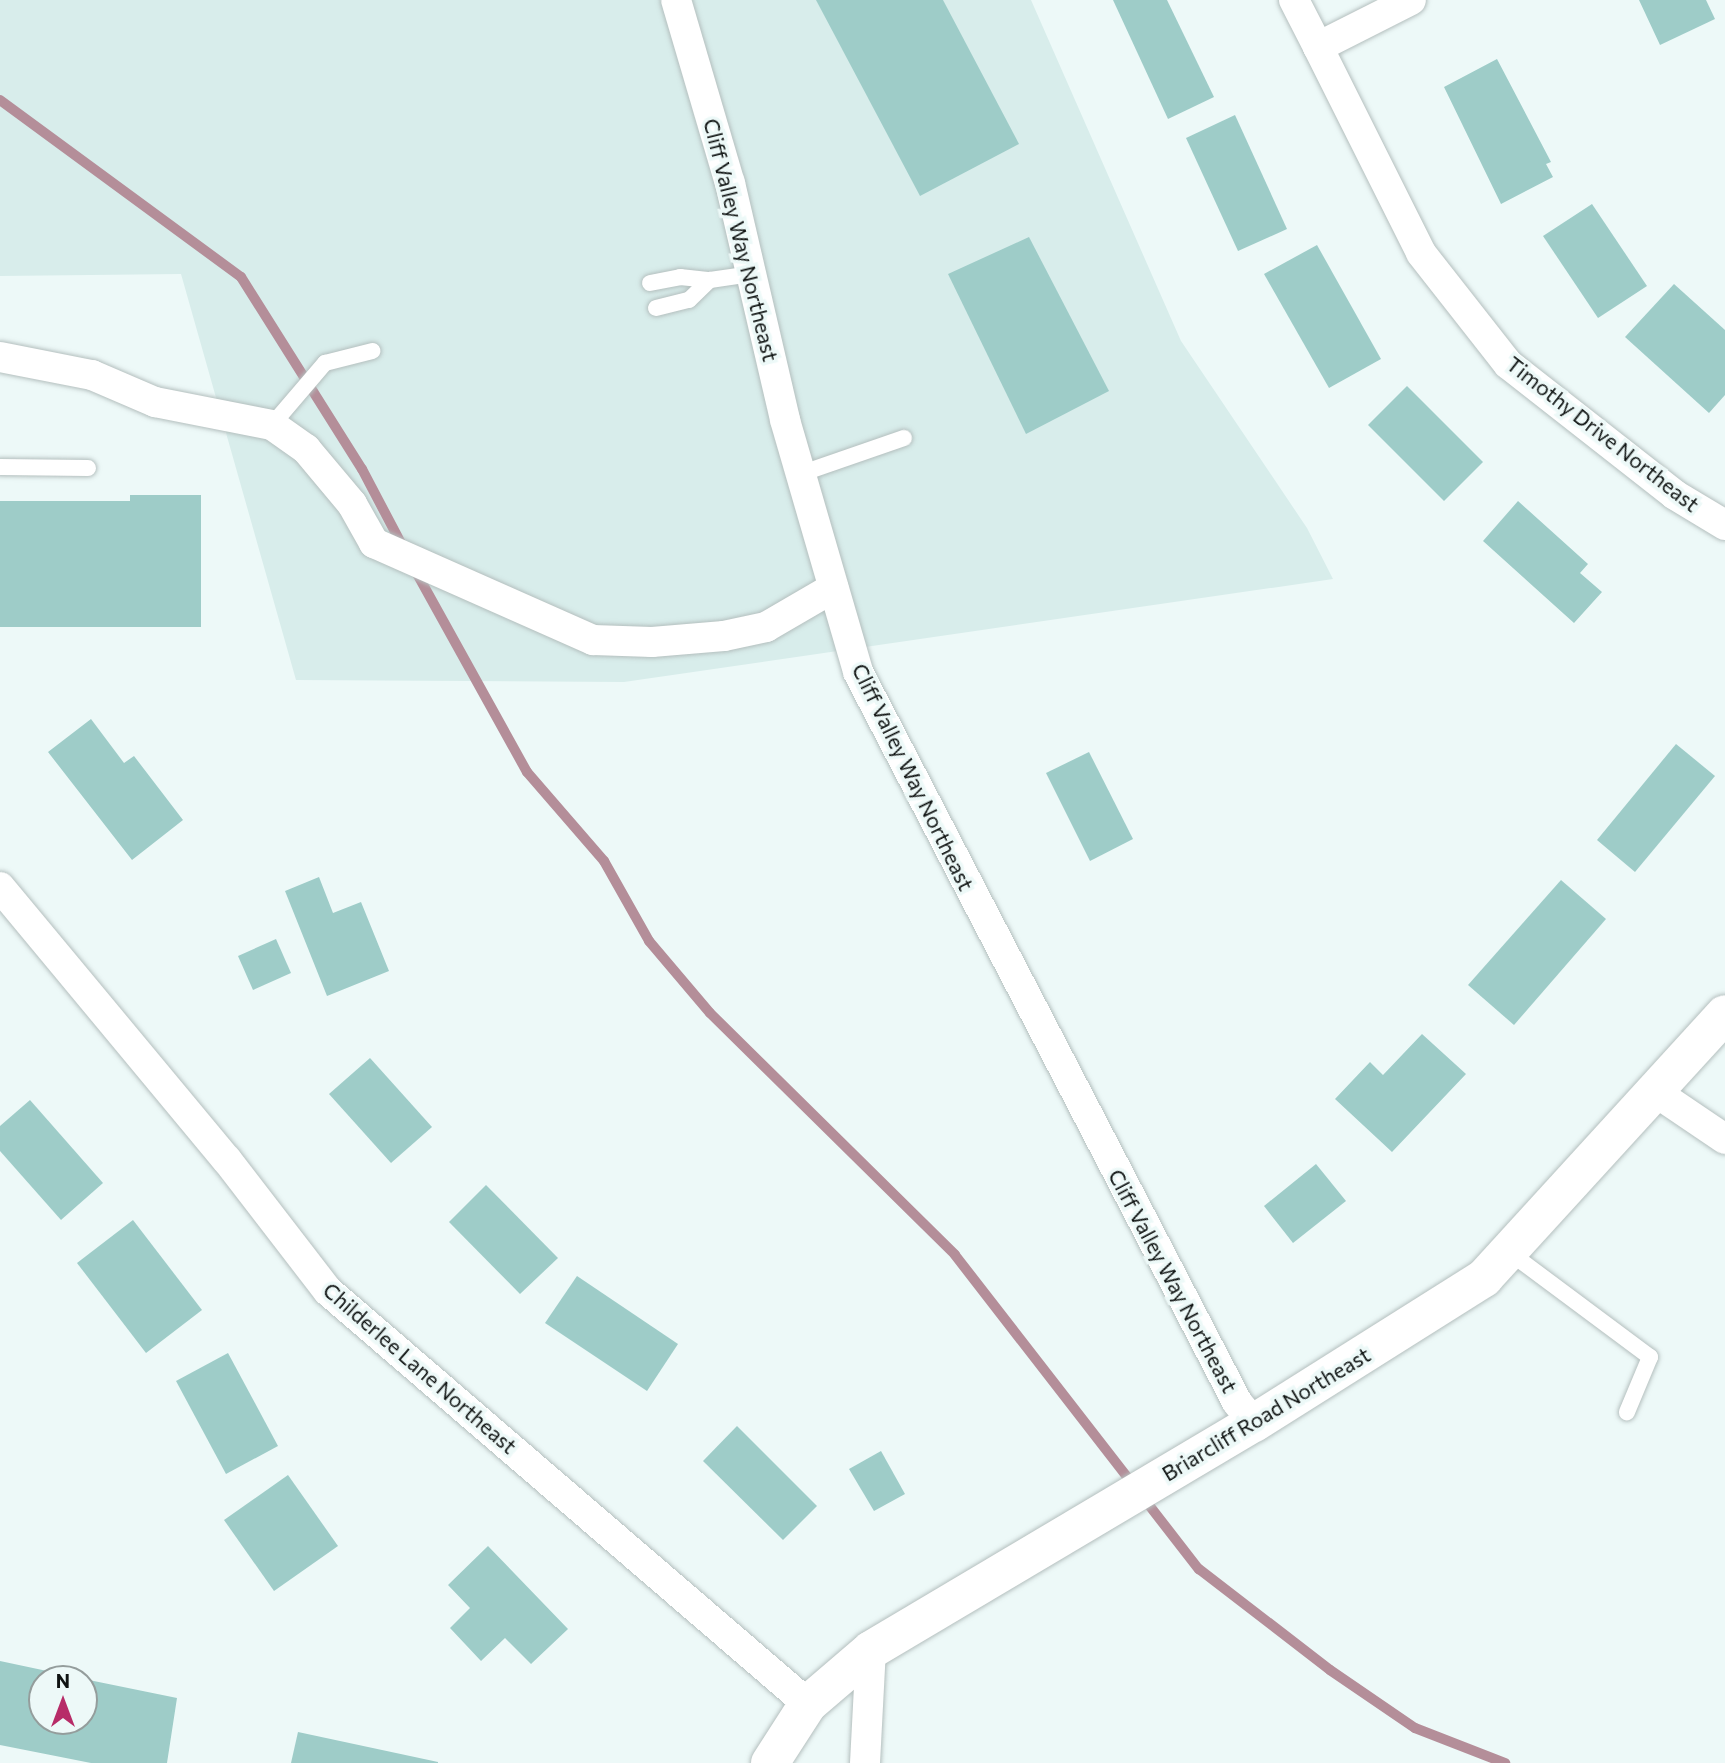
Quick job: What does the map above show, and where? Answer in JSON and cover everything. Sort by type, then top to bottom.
[{"type":"main road","name":"Briarcliff Road Northeast","points":[[770,1763],[808,1704],[871,1650],[1254,1423],[1484,1278],[1657,1093],[1725,1014]]},
{"type":"street","name":"Cliff Valley Way Northeast","points":[[677,0],[730,183],[800,474],[858,672],[912,782],[1237,1402],[1254,1423]]},
{"type":"street","name":"Timothy Drive Northeast","points":[[1294,0],[1422,253],[1508,364],[1675,495],[1725,526]]},
{"type":"street","points":[[1318,47],[1411,0]]},
{"type":"street","points":[[0,357],[92,375],[155,402],[272,425],[306,449],[352,504],[374,543],[593,639],[652,642],[766,627],[834,588]]},
{"type":"street","name":"Childerlee Lane Northeast","points":[[0,887],[227,1160],[328,1291],[808,1704]]},
{"type":"street","points":[[1657,1093],[1725,1139]]},
{"type":"street","points":[[865,1763],[871,1650]]},
{"type":"lane","points":[[650,283],[680,277],[710,280],[751,274]]},
{"type":"lane","points":[[656,308],[689,300],[710,280]]},
{"type":"lane","points":[[272,425],[325,363],[372,351]]},
{"type":"lane","points":[[800,474],[904,438]]},
{"type":"lane","points":[[0,467],[88,468]]},
{"type":"lane","points":[[1509,1252],[1650,1357],[1627,1412]]},
{"type":"shaded area","points":[[0,0],[1031,0],[1181,341],[1307,528],[1333,579],[624,682],[296,680],[181,274],[0,276]]},
{"type":"building","points":[[816,0],[943,0],[1019,144],[920,196]]},
{"type":"building","points":[[1113,0],[1167,0],[1214,97],[1168,119]]},
{"type":"building","points":[[1639,0],[1706,0],[1715,19],[1660,45]]},
{"type":"building","points":[[1497,59],[1551,162],[1546,164],[1553,177],[1501,204],[1444,87]]},
{"type":"building","points":[[1235,115],[1287,229],[1238,251],[1186,138]]},
{"type":"building","points":[[1592,204],[1647,286],[1598,318],[1543,236]]},
{"type":"building","points":[[1029,237],[1109,391],[1026,434],[948,274]]},
{"type":"building","points":[[1317,245],[1381,359],[1329,388],[1264,274]]},
{"type":"building","points":[[1674,284],[1725,330],[1725,395],[1709,413],[1625,337]]},
{"type":"building","points":[[1407,386],[1483,462],[1444,501],[1368,425]]},
{"type":"building","points":[[130,495],[201,495],[201,627],[0,627],[0,501],[130,501]]},
{"type":"building","points":[[1518,501],[1588,564],[1580,573],[1602,592],[1574,623],[1483,541]]},
{"type":"building","points":[[91,719],[124,763],[134,756],[183,820],[132,860],[48,752]]},
{"type":"building","points":[[1676,744],[1715,776],[1635,872],[1597,840]]},
{"type":"building","points":[[1089,752],[1133,839],[1090,861],[1046,773]]},
{"type":"building","points":[[319,877],[333,913],[361,902],[389,971],[327,996],[285,891]]},
{"type":"building","points":[[1561,880],[1606,919],[1514,1025],[1468,985]]},
{"type":"building","points":[[276,939],[291,973],[253,990],[238,956]]},
{"type":"building","points":[[1422,1034],[1466,1074],[1392,1152],[1335,1099],[1370,1062],[1383,1075]]},
{"type":"building","points":[[370,1058],[432,1127],[391,1163],[329,1094]]},
{"type":"building","points":[[30,1100],[103,1183],[61,1220],[0,1151],[0,1126]]},
{"type":"building","points":[[1316,1164],[1346,1201],[1293,1243],[1264,1206]]},
{"type":"building","points":[[486,1185],[558,1258],[520,1294],[449,1222]]},
{"type":"building","points":[[133,1220],[202,1310],[146,1353],[77,1263]]},
{"type":"building","points":[[577,1276],[678,1344],[647,1391],[545,1323]]},
{"type":"building","points":[[228,1353],[278,1446],[226,1474],[176,1381]]},
{"type":"building","points":[[737,1426],[817,1506],[783,1540],[703,1461]]},
{"type":"building","points":[[881,1451],[905,1494],[874,1511],[849,1469]]},
{"type":"building","points":[[288,1475],[338,1546],[274,1591],[224,1520]]},
{"type":"building","points":[[488,1546],[568,1629],[531,1664],[505,1638],[481,1661],[450,1628],[470,1608],[448,1585]]},
{"type":"building","points":[[0,1661],[28,1667],[28,1735],[98,1735],[98,1682],[177,1698],[167,1763],[91,1763],[0,1745]]},
{"type":"building","points":[[298,1732],[438,1762],[438,1763],[291,1763]]},
{"type":"waterway","points":[[0,100],[241,277],[362,469],[404,549]]},
{"type":"waterway","points":[[415,570],[527,772],[604,861],[649,941],[710,1013],[955,1255],[1199,1569],[1330,1670],[1415,1728],[1505,1763]]}]
